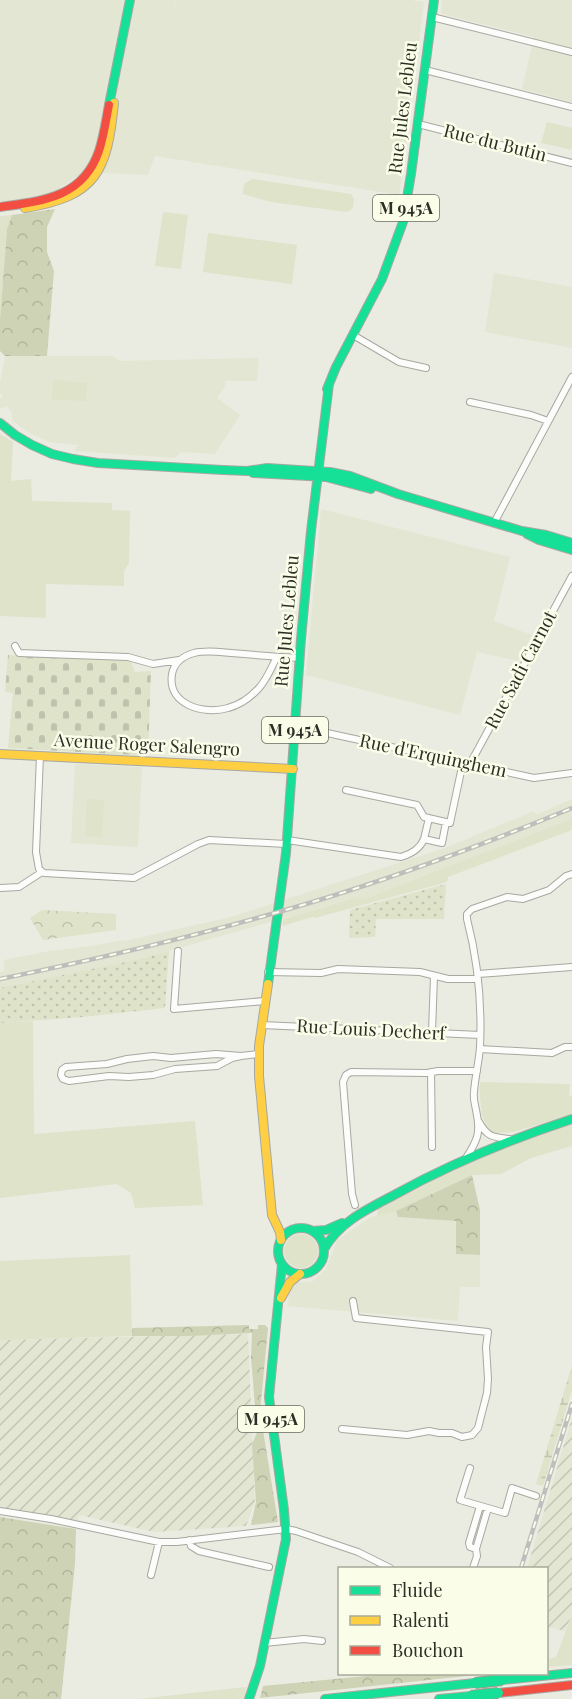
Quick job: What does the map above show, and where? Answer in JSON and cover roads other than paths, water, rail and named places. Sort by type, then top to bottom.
[{"type":"main road","points":[[0,209],[55,197],[72,189],[95,163],[99,153],[130,0]]},
{"type":"main road","name":"Rue Jules Lebleu","points":[[268,972],[287,842],[316,474],[329,384],[382,279],[401,231],[408,198],[434,0]]},
{"type":"main road","points":[[0,423],[32,445],[52,454],[73,459],[98,463],[240,471],[263,468],[316,474],[398,494],[522,531],[572,543]]},
{"type":"main road","points":[[522,531],[539,540],[572,550]]},
{"type":"main road","name":"Avenue Roger Salengro","points":[[0,754],[293,769]]},
{"type":"main road","name":"M 945A","points":[[268,972],[261,1025],[259,1076],[273,1219],[280,1232],[281,1240]]},
{"type":"main road","points":[[312,1231],[326,1230],[357,1210],[466,1158],[572,1119]]},
{"type":"main road","points":[[272,1205],[280,1221],[289,1226],[312,1231],[321,1240],[324,1249]]},
{"type":"main road","points":[[297,1228],[281,1240],[278,1253],[282,1264],[288,1270],[300,1274],[308,1273],[317,1267],[324,1249],[335,1233],[357,1210]]},
{"type":"main road","name":"M 945A","points":[[252,1699],[285,1544],[286,1529],[269,1397],[278,1309],[277,1295],[283,1277],[282,1264]]},
{"type":"main road","name":"M 945A","points":[[278,1309],[288,1284],[300,1274]]},
{"type":"main road","points":[[548,1674],[572,1673]]},
{"type":"main road","points":[[326,1699],[476,1683],[499,1677],[536,1675]]},
{"type":"main road","points":[[439,1699],[572,1685]]},
{"type":"street","points":[[432,17],[572,52]]},
{"type":"street","points":[[425,70],[572,107]]},
{"type":"street","name":"Rue du Butin","points":[[418,124],[572,163]]},
{"type":"street","points":[[353,335],[399,362],[426,368]]},
{"type":"street","points":[[494,523],[572,377]]},
{"type":"street","points":[[470,402],[531,415],[548,421]]},
{"type":"street","name":"Rue Sadi Carnot","points":[[448,822],[467,763],[572,576]]},
{"type":"street","points":[[15,646],[19,653],[128,657],[158,664],[204,652],[300,658]]},
{"type":"street","points":[[179,660],[172,676],[172,684],[177,695],[186,704],[196,709],[215,710],[229,708],[250,697],[265,680],[277,657]]},
{"type":"street","name":"Rue d'Erquinghem","points":[[295,726],[534,778],[572,773]]},
{"type":"street","points":[[40,756],[36,852],[37,862],[42,872],[48,874],[134,878],[208,840],[287,842],[400,856],[414,852],[420,846],[424,840],[429,818]]},
{"type":"street","points":[[346,790],[417,805],[424,817],[448,822],[442,843],[424,840]]},
{"type":"street","points":[[0,888],[19,887],[42,872]]},
{"type":"street","points":[[510,1140],[488,1135],[479,1121],[474,1097],[480,1049],[480,1000],[467,914],[472,909],[507,897],[522,899],[549,890],[572,874]]},
{"type":"street","points":[[178,951],[174,1009],[264,1001]]},
{"type":"street","points":[[268,972],[321,973],[338,969],[420,972],[448,979],[572,967]]},
{"type":"street","points":[[432,1032],[434,976]]},
{"type":"street","name":"Rue Louis Decherf","points":[[261,1025],[480,1035]]},
{"type":"street","points":[[480,1049],[552,1053],[565,1047],[572,1047]]},
{"type":"street","points":[[241,1056],[216,1054],[162,1058],[153,1056],[107,1064],[69,1067],[63,1069],[61,1075],[63,1079],[69,1081],[109,1076],[129,1077],[175,1069],[217,1066],[232,1058],[259,1054]]},
{"type":"street","points":[[162,1058],[164,1072]]},
{"type":"street","points":[[357,1210],[352,1194],[344,1078],[351,1072],[477,1071]]},
{"type":"street","points":[[431,1072],[432,1147]]},
{"type":"street","points":[[466,1158],[477,1139],[479,1121]]},
{"type":"street","points":[[342,1429],[407,1435],[429,1431],[462,1437],[470,1436],[478,1428],[487,1393],[488,1332],[356,1318],[353,1302]]},
{"type":"street","points":[[470,1468],[460,1500],[505,1513],[512,1488],[536,1496]]},
{"type":"street","points":[[476,1549],[470,1547],[469,1544],[480,1506]]},
{"type":"street","points":[[474,1567],[477,1556],[476,1549],[488,1508]]},
{"type":"street","points":[[0,1511],[159,1542],[286,1529],[358,1552],[386,1567]]},
{"type":"street","points":[[189,1540],[191,1546],[199,1551],[269,1567]]},
{"type":"street","points":[[151,1575],[159,1542]]},
{"type":"street","points":[[264,1644],[304,1640],[322,1641]]},
{"type":"street","points":[[488,1699],[499,1677]]},
{"type":"railway","points":[[0,979],[154,945],[306,904],[440,859],[572,808]]},
{"type":"railway","points":[[521,1567],[572,1404]]},
{"type":"railway","points":[[481,1699],[489,1675]]}]
